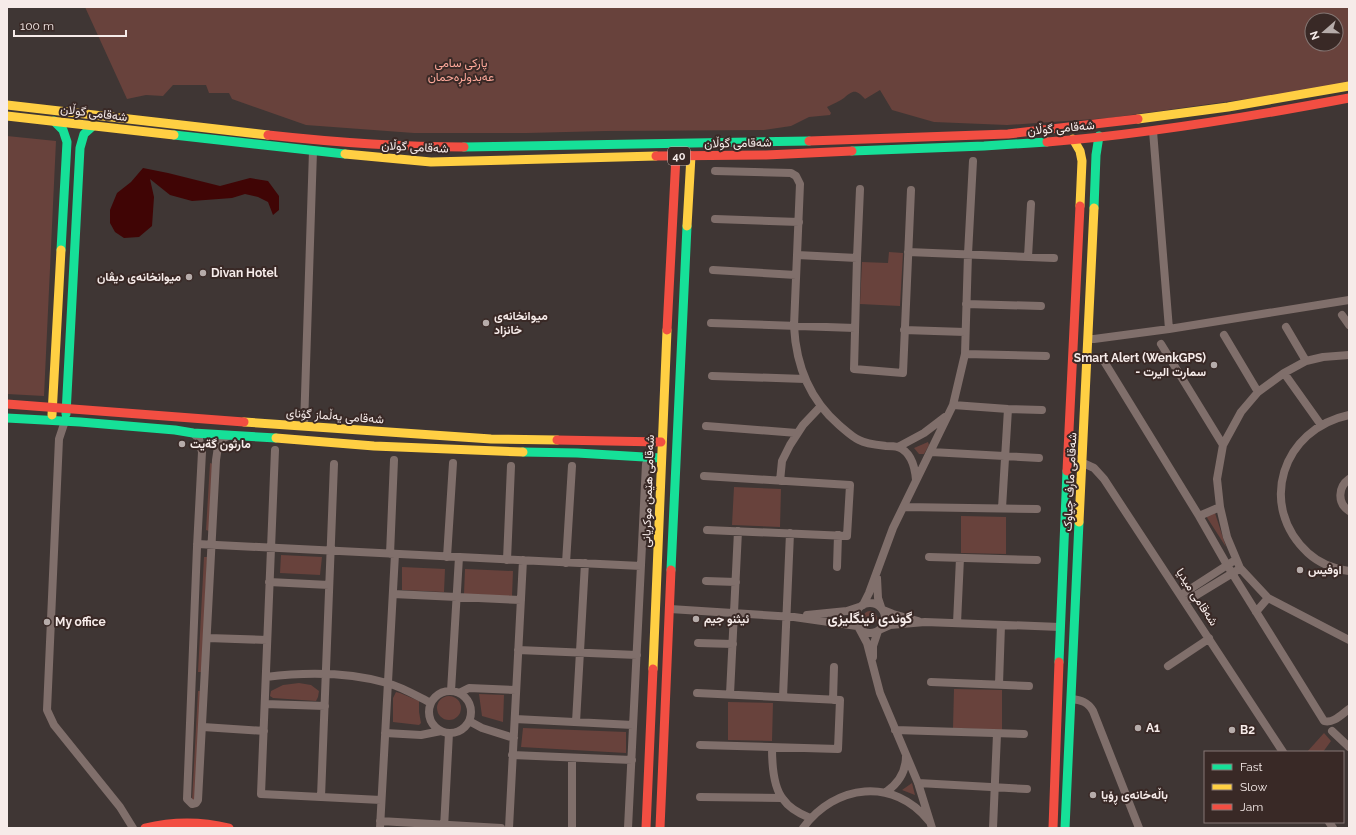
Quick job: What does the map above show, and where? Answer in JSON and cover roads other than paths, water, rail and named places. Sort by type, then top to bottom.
[{"type":"street","name":"شەقامی گوڵان","points":[[7,105],[303,138],[433,147],[766,143],[1016,133],[1228,108],[1349,86]]},
{"type":"street","name":"شەقامی گوڵان","points":[[7,116],[314,151],[431,162],[766,155],[1010,144],[1153,131],[1349,98]]},
{"type":"street","points":[[54,121],[62,128],[67,137],[52,420],[59,439]]},
{"type":"street","points":[[93,126],[84,134],[80,148],[66,408],[65,421],[59,439],[47,710],[54,725],[120,807],[133,828]]},
{"type":"street","points":[[208,139],[210,128]]},
{"type":"street","points":[[1153,131],[1169,329]]},
{"type":"street","name":"شەقامی مارف چیاوک","points":[[1065,828],[1093,250],[1096,155],[1099,136]]},
{"type":"street","name":"شەقامی مارف چیاوک","points":[[1053,828],[1063,558],[1082,161],[1074,139]]},
{"type":"street","points":[[67,148],[70,143],[74,142],[79,145],[80,148]]},
{"type":"street","points":[[304,426],[314,151]]},
{"type":"street","name":"شەقامی هێمن موکریانی","points":[[646,828],[661,458],[676,156]]},
{"type":"street","points":[[660,828],[683,284],[691,156]]},
{"type":"street","points":[[932,826],[918,783],[880,693],[867,642],[858,627],[855,616],[868,596],[893,528],[953,405],[965,354],[973,161]]},
{"type":"street","points":[[716,170],[788,173],[796,176],[800,184],[794,340],[805,379],[820,407],[844,429],[859,440],[879,445],[898,447],[906,453],[916,470],[916,480]]},
{"type":"street","points":[[860,189],[854,328],[854,369],[903,373],[912,190]]},
{"type":"street","points":[[1028,257],[1031,204]]},
{"type":"street","points":[[715,219],[799,222]]},
{"type":"street","points":[[1077,250],[1093,250]]},
{"type":"street","points":[[908,252],[1054,258]]},
{"type":"street","points":[[797,255],[857,258]]},
{"type":"street","points":[[713,270],[796,275]]},
{"type":"street","points":[[669,283],[683,284]]},
{"type":"street","points":[[1088,339],[1094,340],[1169,329],[1349,300]]},
{"type":"street","points":[[966,304],[1041,306]]},
{"type":"street","points":[[1342,315],[1349,325]]},
{"type":"street","points":[[711,323],[854,328]]},
{"type":"street","points":[[1286,327],[1306,361]]},
{"type":"street","points":[[904,330],[965,332]]},
{"type":"street","points":[[1224,335],[1258,392]]},
{"type":"street","points":[[1161,344],[1223,445]]},
{"type":"street","points":[[965,354],[1046,356]]},
{"type":"street","points":[[1349,355],[1323,357],[1306,361],[1284,373],[1258,392],[1241,412],[1223,445],[1217,479],[1220,507],[1227,537],[1240,568],[1268,598],[1349,640]]},
{"type":"street","points":[[1102,358],[1199,516],[1227,565],[1324,720],[1328,722],[1332,721],[1349,709]]},
{"type":"street","points":[[1284,373],[1321,425]]},
{"type":"street","points":[[712,376],[805,379]]},
{"type":"street","name":"شەقامی یەڵماز گۆنای","points":[[7,404],[192,419],[491,439],[662,442]]},
{"type":"street","points":[[953,405],[1042,410]]},
{"type":"street","points":[[780,481],[782,461],[797,433],[820,407]]},
{"type":"street","points":[[1002,508],[1008,409]]},
{"type":"street","points":[[898,447],[924,433],[947,415]]},
{"type":"street","points":[[1349,416],[1321,425],[1302,440],[1289,459],[1282,482],[1282,506],[1289,528],[1303,548],[1322,562],[1333,567],[1349,571]]},
{"type":"street","points":[[7,418],[65,421],[175,430],[193,433],[351,445],[513,452],[577,453],[661,458]]},
{"type":"street","points":[[706,426],[797,433]]},
{"type":"street","points":[[351,445],[352,430]]},
{"type":"street","points":[[193,433],[199,439],[202,452],[191,682],[188,799],[192,804],[196,803],[198,800],[208,638],[211,544],[216,460],[219,440],[233,435]]},
{"type":"street","points":[[275,450],[261,794],[381,800]]},
{"type":"street","points":[[931,452],[1039,458]]},
{"type":"street","points":[[394,460],[393,594],[380,824],[501,828]]},
{"type":"street","points":[[447,557],[452,463]]},
{"type":"street","name":"شەقامی میدیا","points":[[1083,463],[1094,468],[1104,479],[1282,751]]},
{"type":"street","points":[[321,797],[334,464]]},
{"type":"street","points":[[628,828],[646,464]]},
{"type":"street","points":[[507,560],[511,466]]},
{"type":"street","points":[[566,562],[572,466]]},
{"type":"street","points":[[704,476],[850,485],[847,536],[707,530]]},
{"type":"street","points":[[1349,479],[1342,486],[1340,492],[1342,504],[1349,511]]},
{"type":"street","points":[[904,507],[1037,509]]},
{"type":"street","points":[[1199,516],[1220,507]]},
{"type":"street","points":[[730,694],[738,531]]},
{"type":"street","points":[[783,697],[790,617],[790,533]]},
{"type":"street","points":[[837,567],[838,535]]},
{"type":"street","points":[[197,544],[641,566]]},
{"type":"street","points":[[455,692],[457,598],[460,557]]},
{"type":"street","points":[[929,557],[1036,560]]},
{"type":"street","points":[[957,623],[960,558]]},
{"type":"street","points":[[1063,558],[1078,559]]},
{"type":"street","points":[[509,828],[523,560]]},
{"type":"street","points":[[1183,598],[1236,560]]},
{"type":"street","points":[[576,722],[585,564]]},
{"type":"street","points":[[1183,598],[1240,568]]},
{"type":"street","points":[[873,668],[873,646],[885,622],[878,598],[876,573]]},
{"type":"street","points":[[706,580],[736,582]]},
{"type":"street","points":[[270,582],[329,585]]},
{"type":"street","points":[[393,594],[521,600]]},
{"type":"street","points":[[1256,612],[1268,598]]},
{"type":"street","points":[[790,617],[847,611],[871,602],[893,614],[925,622]]},
{"type":"street","points":[[670,609],[790,617],[858,627],[869,633],[890,625],[925,622],[1060,627]]},
{"type":"street","points":[[999,684],[1001,625]]},
{"type":"street","points":[[1341,635],[1349,648]]},
{"type":"street","points":[[208,638],[267,640]]},
{"type":"street","points":[[1168,666],[1209,638]]},
{"type":"street","points":[[698,643],[733,644]]},
{"type":"street","points":[[518,650],[637,655]]},
{"type":"street","points":[[833,700],[834,667]]},
{"type":"street","points":[[266,677],[288,674],[326,674],[357,677],[388,683],[431,703]]},
{"type":"street","points":[[191,682],[205,682]]},
{"type":"street","points":[[931,682],[1029,686]]},
{"type":"street","points":[[445,732],[436,728],[432,722],[430,710],[431,703],[440,694],[469,688],[516,690]]},
{"type":"street","points":[[385,733],[421,735],[461,730],[469,721],[471,715],[468,702],[464,697],[455,692]]},
{"type":"street","points":[[698,693],[840,700],[838,749],[700,745]]},
{"type":"street","points":[[1071,699],[1087,703],[1093,711],[1139,828]]},
{"type":"street","points":[[265,704],[325,706]]},
{"type":"street","points":[[515,719],[633,725]]},
{"type":"street","points":[[469,721],[482,728],[514,738]]},
{"type":"street","points":[[203,727],[264,731]]},
{"type":"street","points":[[895,730],[1024,734]]},
{"type":"street","points":[[1332,731],[1349,747]]},
{"type":"street","points":[[444,826],[445,732]]},
{"type":"street","points":[[993,828],[997,734]]},
{"type":"street","points":[[772,748],[772,763],[775,780],[782,798],[801,814],[810,818]]},
{"type":"street","points":[[512,755],[632,760]]},
{"type":"street","points":[[886,792],[902,777],[906,763],[906,756]]},
{"type":"street","points":[[572,758],[572,828]]},
{"type":"street","points":[[918,783],[1027,789]]},
{"type":"street","points":[[803,828],[810,818],[832,802],[849,794],[864,792],[886,792],[903,798],[918,809],[932,826]]},
{"type":"street","points":[[700,796],[782,798]]},
{"type":"street","points":[[646,814],[660,814]]},
{"type":"street","points":[[145,828],[162,824],[191,822],[207,823],[229,828]]},
{"type":"place","name":"Divan Hotel","points":[[203,273]]},
{"type":"place","name":"میوانخانەی دیڤان","points":[[189,277]]},
{"type":"place","name":"میوانخانەی خانزاد","points":[[486,323]]},
{"type":"place","name":"Smart Alert (WenkGPS) - سمارت اليرت","points":[[1214,365]]},
{"type":"place","name":"مارثون گةيت","points":[[182,444]]},
{"type":"place","name":"اوفيس","points":[[1300,570]]},
{"type":"place","name":"ئيثنو جيم","points":[[696,619]]},
{"type":"place","name":"My office","points":[[47,622]]},
{"type":"place","name":"A1","points":[[1138,728]]},
{"type":"place","name":"B2","points":[[1232,730]]},
{"type":"place","name":"باڵەخانەی ڕۆیا","points":[[1093,795]]},
{"type":"district","name":"گوندی ئینگلیزی","points":[[870,618]]},
{"type":"park label","name":"پارکی سامی عەبدولڕەحمان","points":[[461,70]]}]
